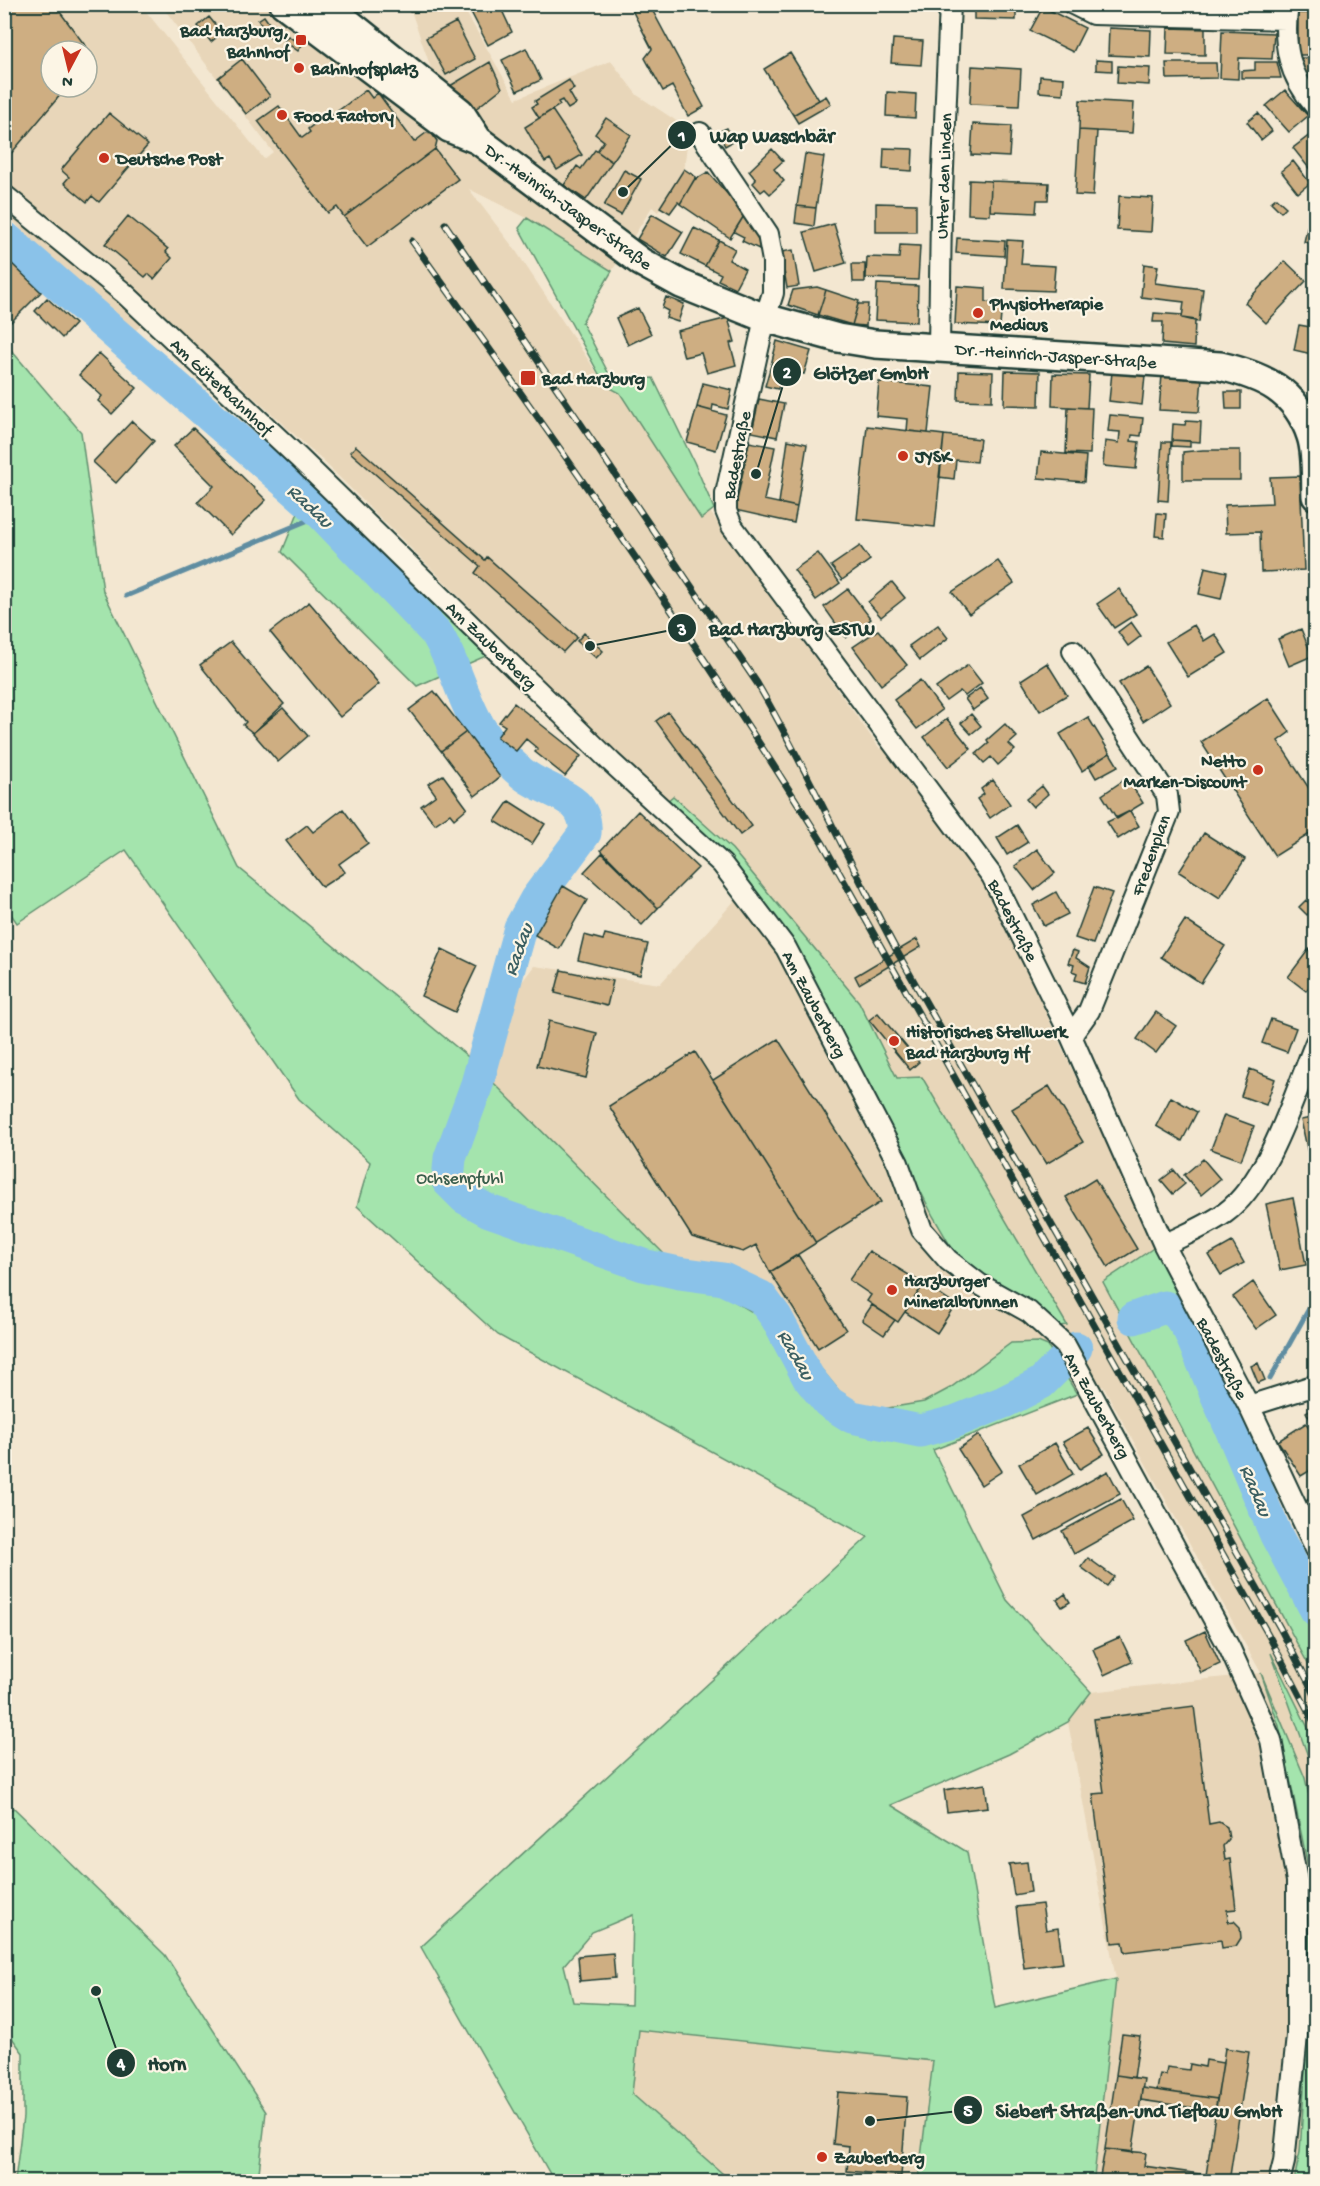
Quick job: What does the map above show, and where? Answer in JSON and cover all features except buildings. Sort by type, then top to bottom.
[{"type":"main road","points":[[284,4],[363,49]]},
{"type":"main road","points":[[325,4],[363,49]]},
{"type":"main road","name":"Dr.-Heinrich-Jasper-Straße","points":[[363,49],[420,78],[460,112],[478,140]]},
{"type":"main road","name":"Dr.-Heinrich-Jasper-Straße","points":[[363,49],[449,128],[478,140],[641,262],[681,284],[765,318],[838,338],[1220,366],[1251,373],[1275,384],[1309,411],[1316,496]]},
{"type":"street","name":"Unter den Linden","points":[[939,347],[941,214],[950,4]]},
{"type":"street","points":[[1073,4],[1093,14],[1287,12],[1290,67],[1297,83],[1316,107]]},
{"type":"street","name":"Badestraße","points":[[700,133],[768,234],[773,261],[773,292],[765,318],[726,494],[726,511],[732,526],[992,876],[1071,1036],[1164,1245],[1249,1406],[1316,1549]]},
{"type":"street","name":"Am Güterbahnhof","points":[[4,195],[124,293],[431,586]]},
{"type":"street","name":"Am Zauberberg","points":[[431,586],[611,762],[722,864],[786,948],[898,1163],[922,1230],[956,1266],[979,1284],[1029,1312],[1065,1345],[1230,1649],[1271,1740],[1298,1881],[1297,2036],[1284,2162],[1279,2181]]},
{"type":"street","name":"Fredenplan","points":[[1071,1036],[1089,1011],[1169,812],[1167,795],[1073,651]]},
{"type":"street","points":[[1164,1245],[1226,1212],[1248,1190],[1266,1163],[1316,1042]]},
{"type":"street","points":[[1249,1406],[1316,1384]]},
{"type":"shaded area","points":[[4,5],[141,5],[264,159],[273,152],[161,5],[339,5],[433,74],[409,5],[469,5],[464,9],[516,99],[611,61],[637,95],[675,120],[693,140],[687,145],[684,169],[658,212],[652,207],[612,271],[527,218],[469,189],[516,251],[605,385],[620,393],[701,518],[710,512],[880,749],[886,745],[986,885],[1155,1247],[1104,1282],[1315,1677],[1315,1742],[1273,1660],[1315,1778],[1315,1822],[1305,1778],[1265,1684],[1279,1726],[1310,1876],[1309,2010],[1300,2152],[1294,2181],[1091,2181],[1094,2177],[1116,1979],[1068,1722],[1091,1692],[1261,1673],[1103,1386],[1077,1394],[1048,1346],[1038,1342],[1011,1343],[950,1388],[924,1402],[888,1408],[867,1408],[846,1399],[795,1337],[679,1269],[466,1055],[534,966],[660,984],[745,889],[983,1277],[1035,1304],[1064,1327],[1066,1324],[922,1077],[897,1078],[859,1002],[672,797],[666,802],[320,458],[158,310],[134,332],[27,238],[5,210]]},
{"type":"shaded area","points":[[638,2030],[933,2061],[918,2181],[731,2181],[632,2094]]},
{"type":"green space","points":[[527,218],[612,271],[582,322],[613,382],[653,378],[714,509],[701,519],[620,393],[605,385],[519,228]]},
{"type":"green space","name":"Ochsenpfuhl","points":[[5,343],[81,432],[103,591],[239,868],[466,1055],[679,1269],[795,1337],[846,1399],[867,1408],[888,1408],[924,1402],[950,1388],[1011,1343],[1038,1342],[1048,1346],[1077,1394],[933,1450],[1007,1600],[1091,1692],[1068,1722],[1009,1754],[891,1805],[967,1852],[995,2008],[1116,1979],[1094,2177],[1091,2181],[918,2181],[933,2061],[639,2030],[632,2094],[731,2181],[554,2181],[421,1947],[868,1537],[498,1335],[357,1206],[370,1162],[299,1099],[126,850],[17,923],[4,904]],"holes":[[[633,1915],[631,2005],[573,2002],[564,1965],[592,1932]]]},
{"type":"green space","points":[[308,488],[488,655],[417,686],[282,552]]},
{"type":"green space","points":[[673,796],[732,849],[859,1002],[897,1078],[922,1077],[1067,1325],[1060,1326],[1035,1304],[983,1277],[958,1259],[933,1216],[847,1045],[666,802]]},
{"type":"green space","points":[[1155,1247],[1297,1558],[1315,1591],[1315,1677],[1103,1282]]},
{"type":"green space","points":[[1271,1653],[1315,1742],[1315,1778],[1314,1773]]},
{"type":"green space","points":[[1261,1673],[1305,1778],[1315,1822],[1315,2181],[1294,2181],[1300,2152],[1309,2010],[1310,1876],[1279,1726]]},
{"type":"green space","points":[[14,1808],[165,1955],[266,2112],[258,2181],[15,2181],[23,2117],[23,2053],[4,2027],[4,1813]]},
{"type":"waterway","name":"Radau","points":[[4,237],[318,510],[437,634],[472,713],[490,742],[524,775],[566,798],[581,811],[585,833],[536,899],[520,928],[477,1084],[450,1158],[448,1181],[465,1198],[489,1211],[643,1265],[723,1279],[761,1297],[776,1317],[808,1377],[828,1402],[852,1417],[920,1431],[954,1422],[1004,1402],[1041,1383],[1076,1348]]},
{"type":"waterway","points":[[126,596],[323,514]]},
{"type":"waterway","points":[[1270,1379],[1316,1296]]},
{"type":"waterway","name":"Radau","points":[[1134,1318],[1165,1307],[1177,1313],[1189,1330],[1276,1535],[1316,1610]]},
{"type":"railway","points":[[445,224],[757,683],[899,955],[1280,1628],[1316,1697]]},
{"type":"railway","points":[[412,241],[622,539],[724,689],[822,842],[1269,1636],[1316,1726]]},
{"type":"place","name":"Bad Harzburg, Bahnhof","points":[[301,40]]},
{"type":"place","name":"Bahnhofsplatz","points":[[299,68]]},
{"type":"place","name":"Food Factory","points":[[282,115]]},
{"type":"place","name":"Deutsche Post","points":[[104,158]]},
{"type":"place","name":"Wap Waschbär","points":[[623,192]]},
{"type":"place","name":"Physiotherapie Medicus","points":[[978,313]]},
{"type":"place","name":"Bad Harzburg","points":[[528,378]]},
{"type":"place","name":"JYSK","points":[[903,456]]},
{"type":"place","name":"Glötzer GmbH","points":[[756,474]]},
{"type":"place","name":"Bad Harzburg ESTW","points":[[590,646]]},
{"type":"place","name":"Netto Marken-Discount","points":[[1258,770]]},
{"type":"place","name":"Historisches Stellwerk Bad Harzburg Hf","points":[[894,1041]]},
{"type":"place","name":"Harzburger Mineralbrunnen","points":[[892,1290]]},
{"type":"place","name":"Horn","points":[[96,1991]]},
{"type":"place","name":"Siebert Straßen-und Tiefbau GmbH","points":[[870,2121]]},
{"type":"place","name":"Zauberberg","points":[[822,2157]]}]
